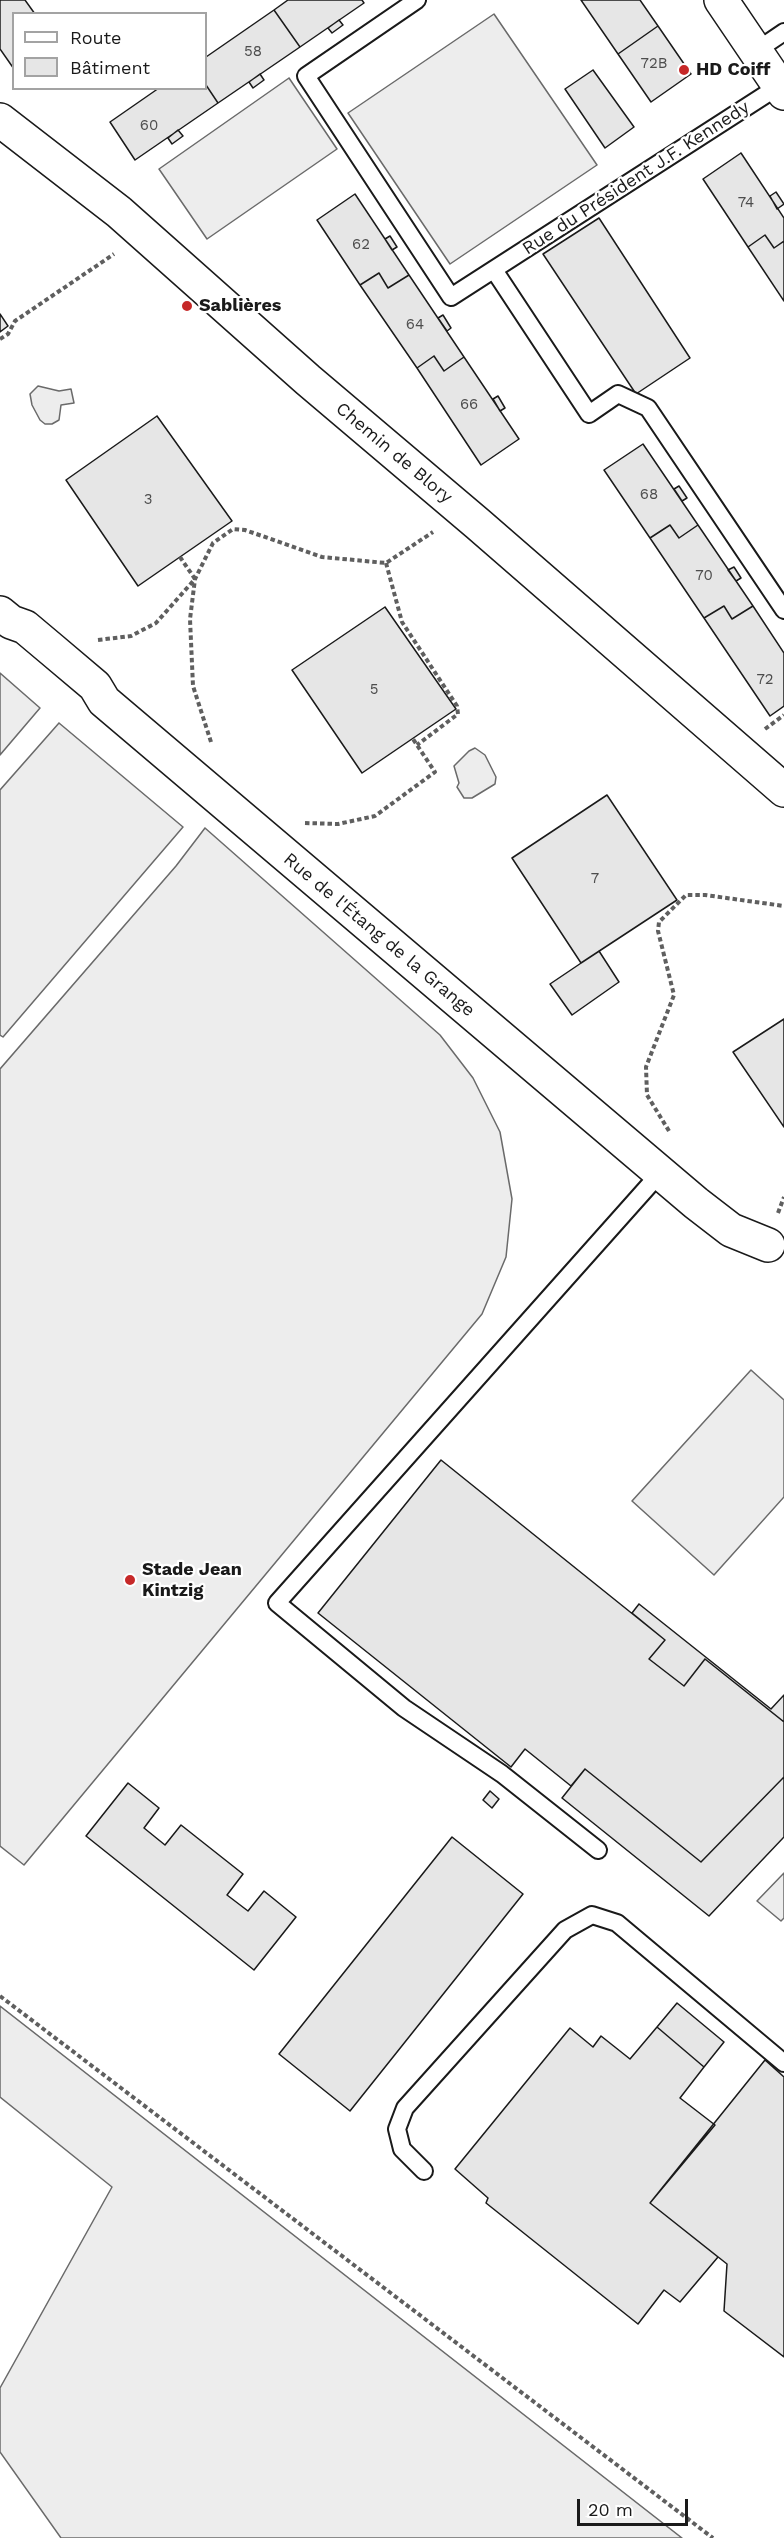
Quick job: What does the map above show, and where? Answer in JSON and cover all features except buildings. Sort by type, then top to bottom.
[{"type":"street","name":"Rue du Président J.F. Kennedy","points":[[722,0],[782,89]]},
{"type":"street","name":"Chemin de Blory","points":[[0,120],[119,212],[308,381],[487,532],[784,790]]},
{"type":"street","name":"Rue de l'Étang de la Grange","points":[[0,612],[11,622],[25,627],[95,686],[104,701],[731,1230],[768,1245]]},
{"type":"lane","name":"Rue du Président J.F. Kennedy","points":[[417,0],[306,76],[451,297],[782,89]]},
{"type":"lane","points":[[756,51],[784,32]]},
{"type":"lane","points":[[494,270],[589,414],[618,394],[648,408],[784,610]]},
{"type":"lane","points":[[598,1850],[502,1774],[404,1708],[278,1603],[661,1172]]},
{"type":"lane","points":[[424,2171],[402,2149],[397,2129],[405,2108],[566,1930],[592,1914],[617,1923],[784,2062]]},
{"type":"path","points":[[0,339],[8,334],[15,321],[121,250]]},
{"type":"path","points":[[50,648],[78,640],[131,636],[156,623],[195,579],[213,543],[233,529],[245,530],[322,557],[386,563],[443,526]]},
{"type":"path","points":[[180,557],[195,579],[190,620],[193,686],[208,739],[214,746]]},
{"type":"path","points":[[386,563],[402,622],[457,706],[458,714],[417,746]]},
{"type":"path","points":[[266,839],[295,824],[317,822],[338,824],[375,816],[435,772],[413,739]]},
{"type":"path","points":[[674,1138],[647,1095],[645,1067],[674,995],[658,931],[659,922],[686,895],[705,895],[784,906]]},
{"type":"path","points":[[0,1996],[713,2538]]},
{"type":"shaded area","points":[[494,14],[597,165],[450,264],[348,113]]},
{"type":"shaded area","points":[[289,78],[337,149],[207,239],[159,169]]},
{"type":"shaded area","points":[[38,386],[59,391],[71,389],[74,403],[61,405],[59,420],[52,424],[45,424],[40,420],[32,405],[30,394]]},
{"type":"shaded area","points":[[0,673],[40,708],[0,755]]},
{"type":"shaded area","points":[[59,723],[183,827],[3,1037],[0,1035],[0,790]]},
{"type":"shaded area","points":[[475,748],[485,755],[496,777],[495,784],[472,798],[464,798],[457,787],[459,783],[454,766]]},
{"type":"shaded area","name":"Stade Jean Kintzig","points":[[205,828],[440,1035],[473,1078],[500,1132],[512,1199],[506,1257],[482,1314],[24,1865],[0,1846],[0,1069],[176,866]]},
{"type":"shaded area","points":[[751,1370],[784,1400],[784,1497],[714,1575],[632,1501]]},
{"type":"shaded area","points":[[784,1873],[784,1918],[781,1921],[757,1901]]},
{"type":"shaded area","points":[[0,2006],[682,2538],[61,2538],[0,2452],[0,2388],[112,2187],[0,2097]]},
{"type":"place","name":"HD Coiff","points":[[684,70]]},
{"type":"place","name":"Sablières","points":[[187,306]]},
{"type":"place","name":"Stade Jean Kintzig","points":[[130,1580]]}]
